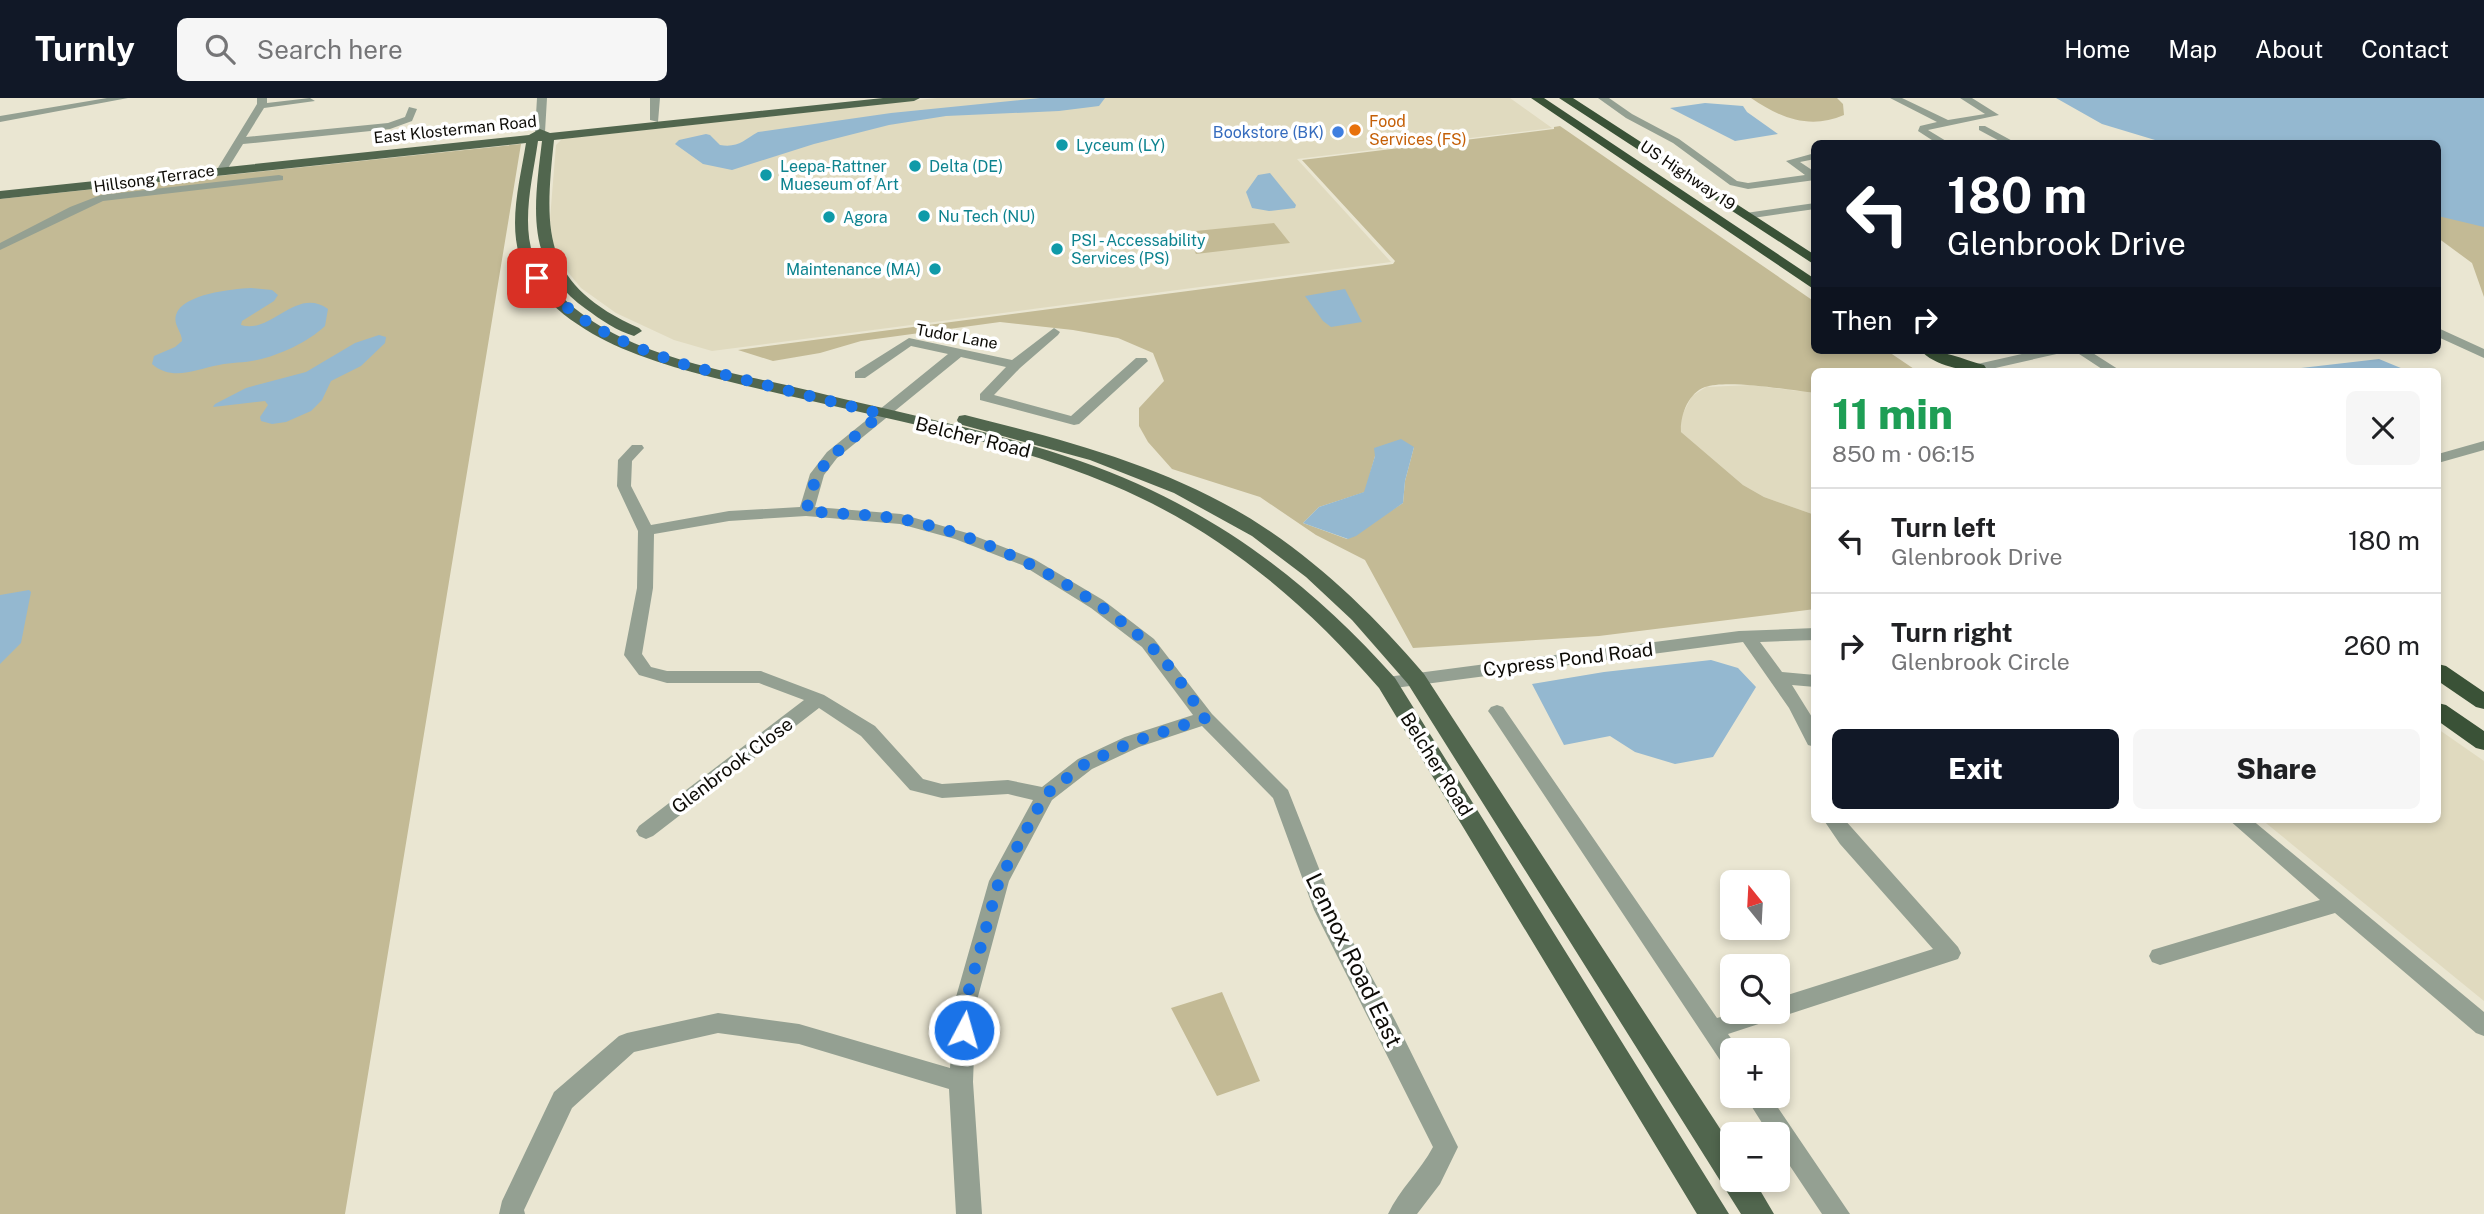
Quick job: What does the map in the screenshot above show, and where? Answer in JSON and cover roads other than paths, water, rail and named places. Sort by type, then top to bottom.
[{"type":"highway","name":"US Highway 19","points":[[1537,98],[1811,283]]},
{"type":"highway","name":"US Highway 19","points":[[1565,98],[1811,259]]},
{"type":"highway","points":[[1601,140],[1624,148],[1716,209],[1746,216]]},
{"type":"highway","points":[[1724,225],[1751,230],[1811,260]]},
{"type":"highway","points":[[1915,354],[1936,368]]},
{"type":"highway","points":[[1936,354],[1954,363],[1975,366]]},
{"type":"highway","points":[[1956,354],[1975,366]]},
{"type":"highway","points":[[2441,674],[2484,702]]},
{"type":"highway","points":[[2441,712],[2484,742]]},
{"type":"main road","name":"East Klosterman Road","points":[[540,136],[655,120],[863,98]]},
{"type":"main road","name":"East Klosterman Road","points":[[0,189],[914,98]]},
{"type":"main road","name":"Belcher Road","points":[[540,136],[542,239],[553,268],[580,298],[628,328],[682,349],[1071,464],[1142,491],[1188,514],[1283,577],[1356,646],[1387,683],[1714,1214]]},
{"type":"main road","name":"East Klosterman Road","points":[[0,195],[223,168]]},
{"type":"main road","name":"Belcher Road","points":[[888,408],[1088,453],[1134,469],[1210,504],[1295,557],[1331,588],[1361,616],[1416,679],[1720,1154]]},
{"type":"main road","points":[[1745,1192],[1759,1214]]},
{"type":"street","points":[[0,119],[123,98]]},
{"type":"street","points":[[540,136],[542,98]]},
{"type":"street","points":[[654,98],[655,120]]},
{"type":"street","points":[[1603,98],[1629,116],[1676,141],[1741,186],[1811,177]]},
{"type":"street","points":[[1895,98],[1946,123]]},
{"type":"street","points":[[1939,140],[1923,131],[1923,128],[1993,116],[1991,111],[1965,98]]},
{"type":"street","points":[[223,168],[261,102],[310,101]]},
{"type":"street","points":[[240,141],[390,126],[411,114]]},
{"type":"street","points":[[1982,128],[2005,140]]},
{"type":"street","points":[[1811,157],[1791,161],[1811,175]]},
{"type":"street","name":"Hillsong Terrace","points":[[0,247],[101,198],[279,178]]},
{"type":"street","points":[[1746,216],[1811,207]]},
{"type":"street","points":[[1054,332],[1015,365],[985,397],[1074,421],[1141,361]]},
{"type":"street","points":[[2441,333],[2484,354]]},
{"type":"street","name":"Tudor Lane","points":[[860,375],[909,342],[1015,365]]},
{"type":"street","points":[[806,511],[817,474],[832,456],[960,352]]},
{"type":"street","points":[[1975,366],[2006,354]]},
{"type":"street","points":[[1975,366],[2036,354]]},
{"type":"street","points":[[2086,354],[2109,368]]},
{"type":"street","points":[[2441,458],[2484,445]]},
{"type":"street","points":[[638,449],[625,460],[624,486],[646,531],[645,588],[633,655],[645,671],[667,677],[761,677],[818,699],[868,731],[917,785],[942,791],[1008,786],[1045,795]]},
{"type":"street","points":[[646,531],[729,516],[806,511],[901,519],[961,536],[1028,562],[1097,604],[1148,643],[1205,718],[1132,742],[1085,764],[1045,795],[999,881],[965,1004],[961,1082],[969,1214]]},
{"type":"street","name":"Cypress Pond Road","points":[[1387,683],[1748,637],[1811,634]]},
{"type":"street","points":[[1748,637],[1797,706],[1811,732]]},
{"type":"street","points":[[1777,678],[1811,681]]},
{"type":"street","name":"Glenbrook Close","points":[[646,831],[818,699]]},
{"type":"street","points":[[1497,710],[1720,1040]]},
{"type":"street","name":"Lennox Road East","points":[[1205,718],[1281,795],[1325,911],[1387,1027],[1446,1147],[1431,1177],[1401,1214]]},
{"type":"street","points":[[1790,1004],[1950,953],[1847,839],[1836,823]]},
{"type":"street","points":[[2243,823],[2484,1026]]},
{"type":"street","points":[[2160,956],[2337,904]]},
{"type":"street","points":[[512,1214],[511,1210],[563,1100],[627,1043],[718,1023],[799,1034],[961,1082]]},
{"type":"street","points":[[1713,1029],[1729,1024]]},
{"type":"street","points":[[1765,1108],[1837,1214]]},
{"type":"water","points":[[1040,98],[1105,98],[1099,106],[1059,111],[946,116],[889,125],[814,144],[732,170],[703,164],[675,144],[679,140],[706,134],[720,145],[732,145],[758,132],[891,113]]},
{"type":"water","points":[[2056,98],[2484,98],[2484,227],[2441,217],[2441,140],[2155,140],[2102,124]]},
{"type":"water","points":[[1705,103],[1743,106],[1747,112],[1778,134],[1735,141],[1670,108]]},
{"type":"water","points":[[1270,173],[1296,205],[1295,208],[1269,211],[1252,208],[1246,192],[1258,175]]},
{"type":"water","points":[[251,288],[272,290],[278,295],[274,301],[242,321],[241,325],[263,323],[294,307],[316,303],[328,309],[325,326],[293,347],[257,360],[176,373],[152,364],[154,356],[182,341],[175,319],[180,308],[197,297]]},
{"type":"water","points":[[1345,289],[1362,322],[1331,327],[1323,321],[1305,296]]},
{"type":"water","points":[[379,335],[386,337],[385,343],[361,366],[331,381],[322,400],[311,411],[286,422],[272,424],[261,421],[260,417],[268,405],[265,401],[213,407],[246,388],[306,372],[355,343]]},
{"type":"water","points":[[2379,359],[2401,368],[2300,368]]},
{"type":"water","points":[[1401,439],[1414,447],[1405,481],[1403,503],[1348,539],[1303,523],[1319,507],[1364,492],[1375,456],[1374,448]]},
{"type":"water","points":[[29,590],[31,592],[21,643],[0,664],[0,595]]},
{"type":"water","points":[[1711,660],[1738,668],[1756,687],[1713,757],[1675,764],[1635,752],[1610,736],[1564,745],[1532,684],[1604,672]]},
{"type":"place","name":"Food Services (FS)","points":[[1355,130]]},
{"type":"place","name":"Bookstore (BK)","points":[[1338,132]]},
{"type":"place","name":"Lyceum (LY)","points":[[1062,145]]},
{"type":"place","name":"Delta (DE)","points":[[915,166]]},
{"type":"place","name":"Leepa-Rattner Mueseum of Art","points":[[766,175]]},
{"type":"place","name":"Nu Tech (NU)","points":[[924,216]]},
{"type":"place","name":"Agora","points":[[829,217]]},
{"type":"place","name":"PSI - Accessability Services (PS)","points":[[1057,249]]},
{"type":"place","name":"Maintenance (MA)","points":[[935,269]]}]
